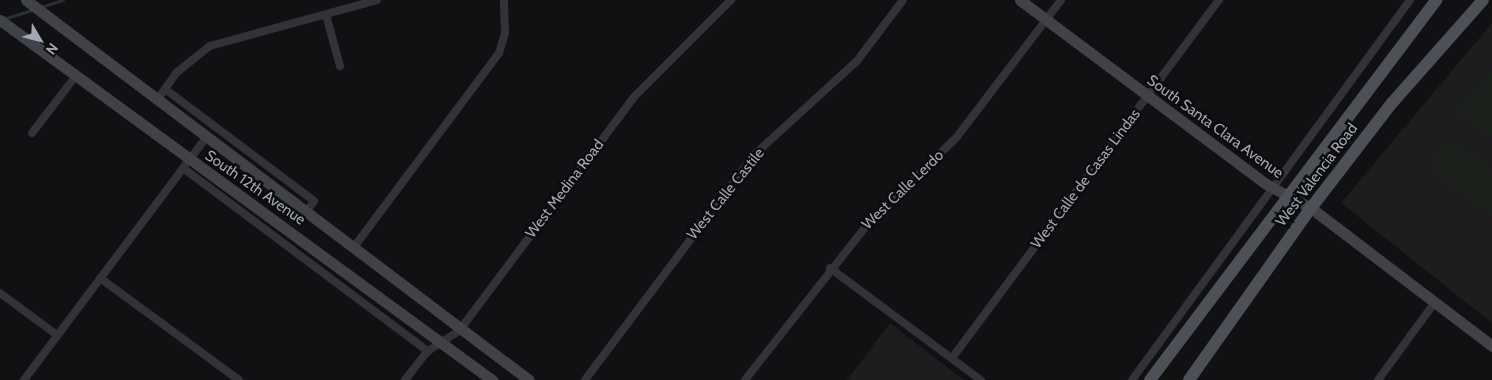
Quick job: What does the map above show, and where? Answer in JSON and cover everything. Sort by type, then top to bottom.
[{"type":"main road","name":"West Valencia Road","points":[[1150,380],[1290,197],[1436,0]]},
{"type":"main road","name":"West Valencia Road","points":[[1189,380],[1311,208],[1392,103],[1483,0]]},
{"type":"street","points":[[161,94],[210,46],[377,0]]},
{"type":"street","points":[[354,247],[500,52],[505,33],[504,0]]},
{"type":"street","name":"West Medina Road","points":[[405,380],[428,351],[440,341],[459,330],[633,98],[731,0]]},
{"type":"street","name":"West Calle Castile","points":[[585,380],[754,155],[857,61],[902,0]]},
{"type":"street","name":"South Santa Clara Avenue","points":[[1020,0],[1147,97],[1272,188],[1311,208],[1492,346]]},
{"type":"street","name":"West Calle Lerdo","points":[[745,380],[830,268],[866,226],[956,138],[1061,0]]},
{"type":"street","name":"West Calle de Casas Lindas","points":[[952,358],[1219,0]]},
{"type":"street","name":"West Valencia Road","points":[[1132,380],[1410,0]]},
{"type":"street","name":"South 12th Avenue","points":[[27,1],[314,201],[307,211]]},
{"type":"street","points":[[326,15],[340,66]]},
{"type":"street","name":"South 12th Avenue","points":[[0,20],[428,351]]},
{"type":"street","points":[[32,133],[75,77]]},
{"type":"street","name":"South 12th Avenue","points":[[161,94],[207,136],[354,247],[459,330],[529,380]]},
{"type":"street","points":[[24,380],[207,136]]},
{"type":"street","name":"South 12th Avenue","points":[[185,164],[440,341],[492,380]]},
{"type":"street","points":[[830,268],[981,380]]},
{"type":"street","points":[[100,278],[239,380]]},
{"type":"street","points":[[0,293],[58,335]]},
{"type":"street","points":[[1378,380],[1435,302]]},
{"type":"shaded area","points":[[1492,23],[1492,323],[1341,203]]},
{"type":"shaded area","points":[[1492,73],[1492,138],[1456,111]]},
{"type":"shaded area","points":[[1452,141],[1492,172],[1492,214],[1431,168]]},
{"type":"shaded area","points":[[890,323],[964,380],[847,380]]},
{"type":"waterway","points":[[41,7],[63,0]]},
{"type":"waterway","points":[[3,19],[33,10]]}]
